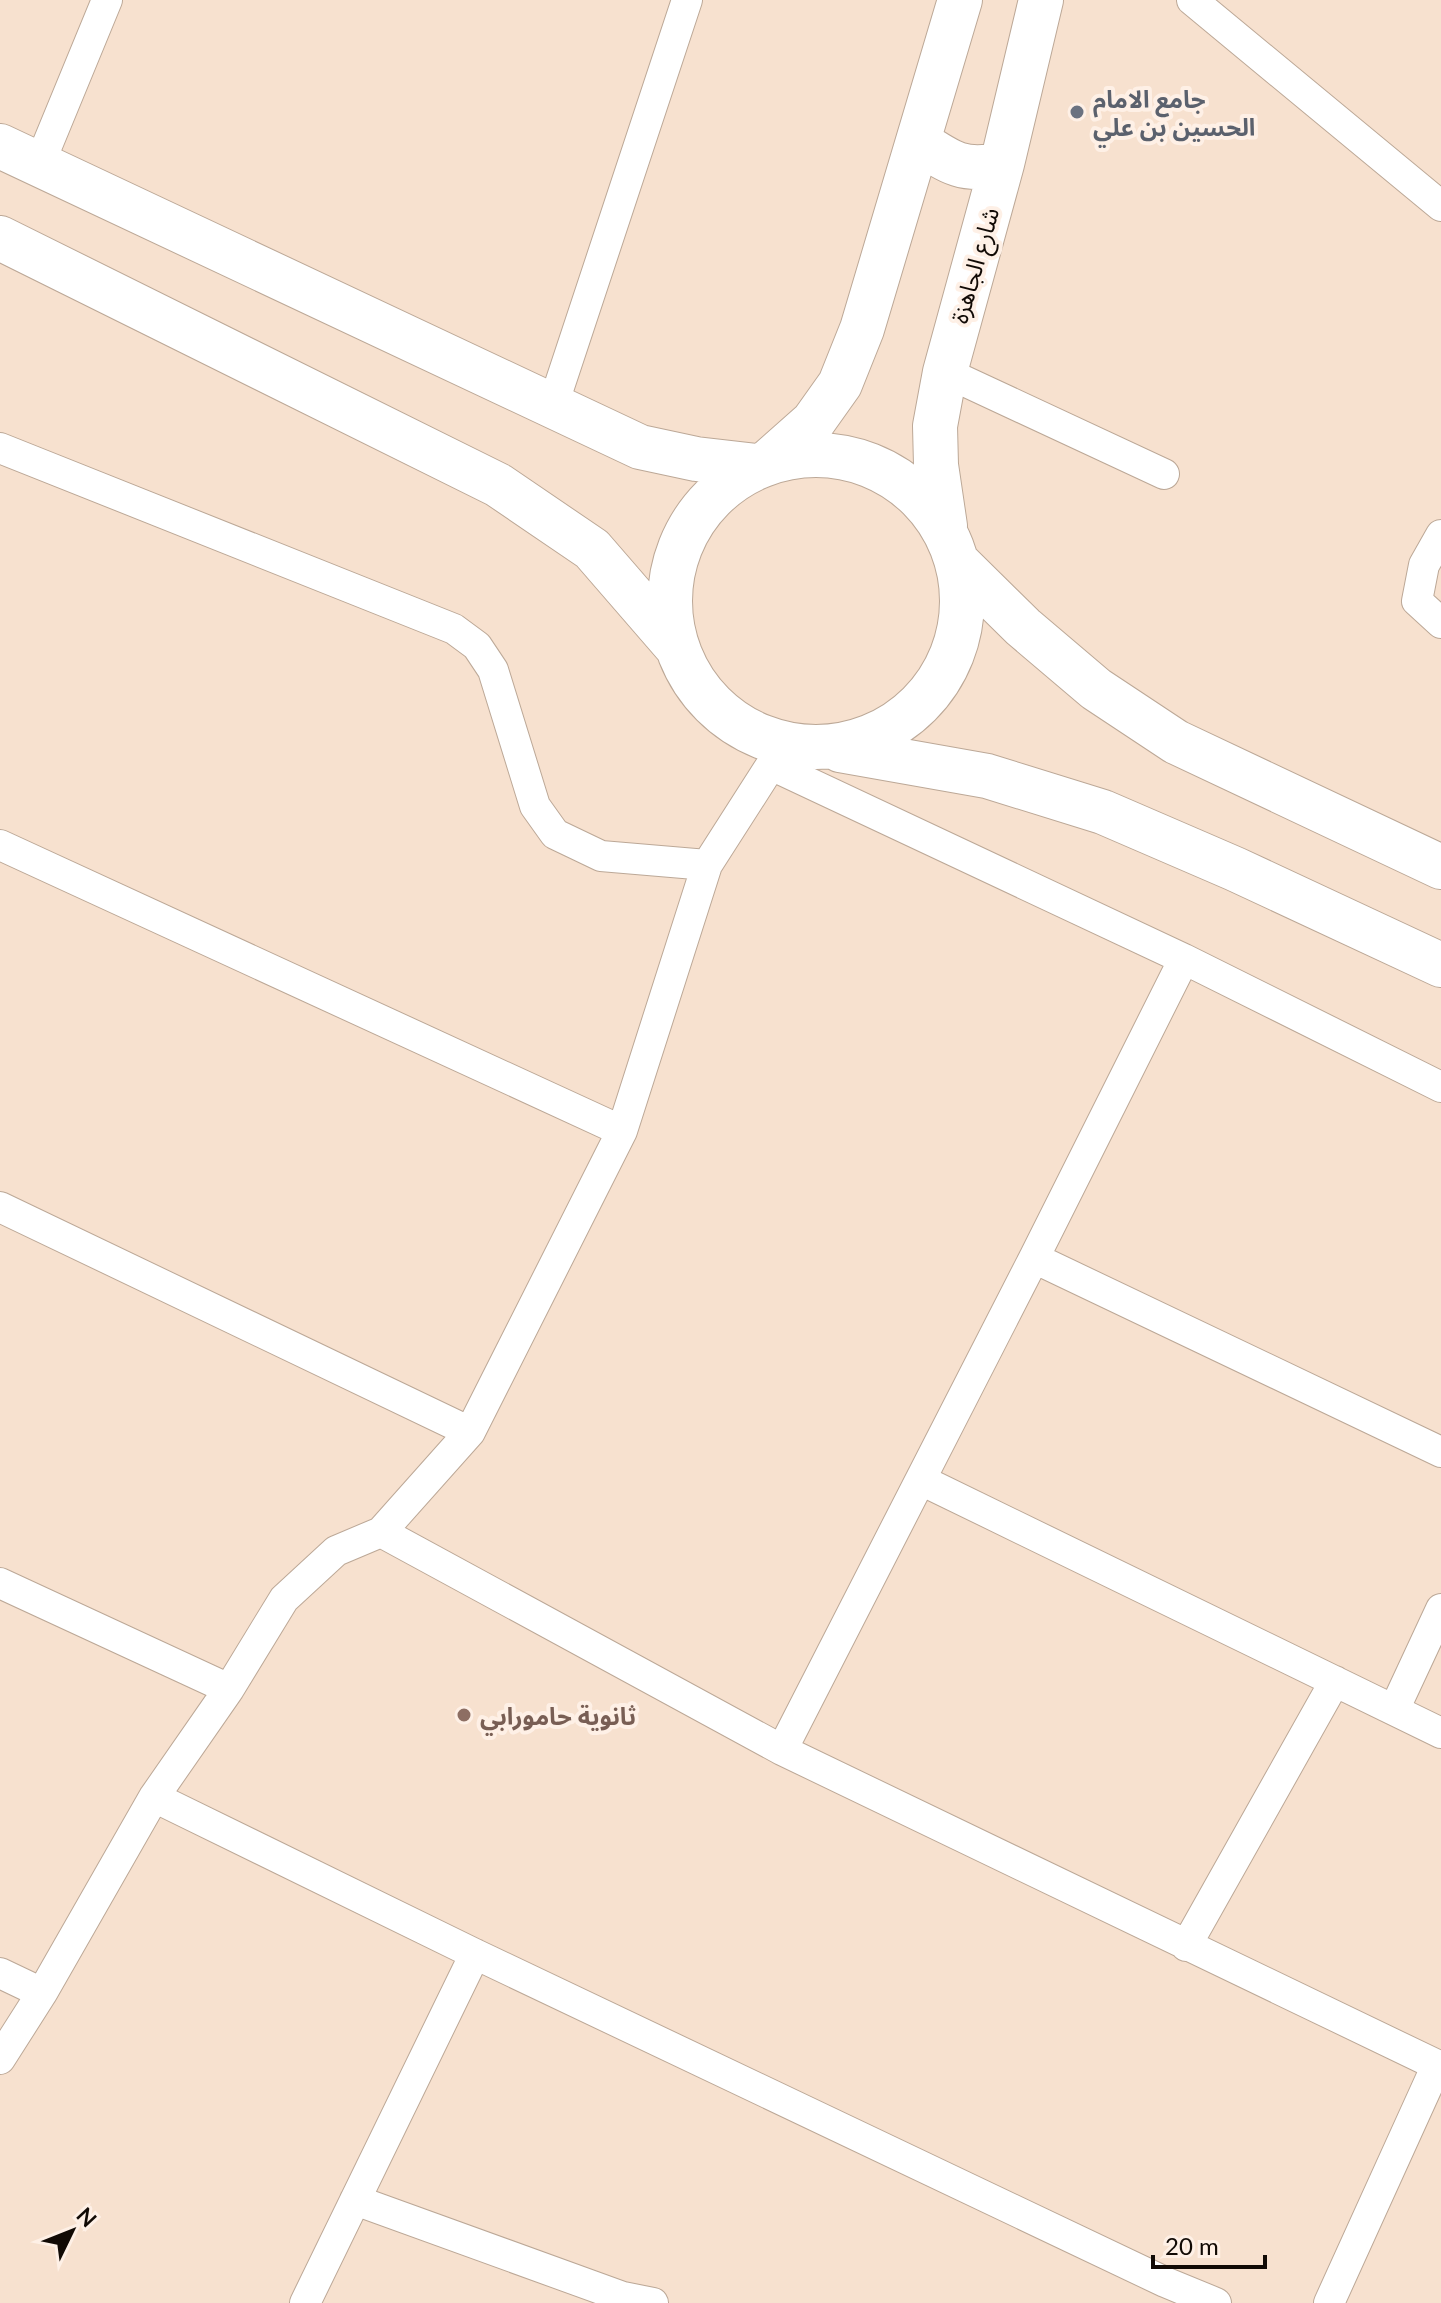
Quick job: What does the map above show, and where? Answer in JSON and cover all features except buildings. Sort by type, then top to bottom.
[{"type":"street","points":[[39,165],[107,0]]},
{"type":"street","points":[[553,405],[687,0]]},
{"type":"street","points":[[676,646],[669,593],[681,540],[712,496],[763,463],[813,422],[840,384],[862,329],[960,0]]},
{"type":"street","name":"شارع الجاهزة","points":[[829,748],[879,735],[921,707],[950,665],[963,616],[936,465],[935,426],[945,372],[1002,164],[1041,0]]},
{"type":"street","points":[[1192,0],[1441,206]]},
{"type":"street","points":[[919,142],[961,167],[982,169],[1002,164]]},
{"type":"street","points":[[0,146],[640,447],[696,459],[763,463],[820,453],[871,464],[915,491],[953,548],[1023,627],[1096,689],[1176,742],[1441,867]]},
{"type":"street","points":[[0,238],[498,485],[592,549],[676,646],[699,690],[734,724],[775,754],[1441,1087]]},
{"type":"street","points":[[945,372],[1164,474]]},
{"type":"street","points":[[0,448],[454,629],[477,646],[493,670],[535,806],[555,834],[601,856],[707,865]]},
{"type":"street","points":[[1441,535],[1424,565],[1417,601],[1441,623]]},
{"type":"street","points":[[775,754],[829,748],[987,776],[1103,812],[1235,869],[1441,965]]},
{"type":"street","points":[[0,2059],[42,1993],[154,1797],[229,1689],[284,1599],[336,1551],[381,1532],[470,1432],[622,1131],[707,865],[775,754]]},
{"type":"street","points":[[0,845],[622,1131]]},
{"type":"street","points":[[782,1750],[1184,959]]},
{"type":"street","points":[[0,1207],[470,1432]]},
{"type":"street","points":[[1034,1258],[1441,1452]]},
{"type":"street","points":[[921,1480],[1441,1733]]},
{"type":"street","points":[[381,1532],[782,1750],[1439,2066],[1329,2303]]},
{"type":"street","points":[[0,1583],[229,1689]]},
{"type":"street","points":[[1394,1710],[1441,1609]]},
{"type":"street","points":[[1186,1946],[1335,1681]]},
{"type":"street","points":[[154,1797],[475,1954],[1165,2282],[1216,2303]]},
{"type":"street","points":[[305,2303],[475,1954]]},
{"type":"street","points":[[0,1973],[42,1993]]},
{"type":"street","points":[[355,2200],[623,2297],[653,2303]]},
{"type":"place","name":"جامع الامام الحسين بن علي","points":[[1077,112]]},
{"type":"place","name":"ثانوية حامورابي","points":[[464,1715]]}]
